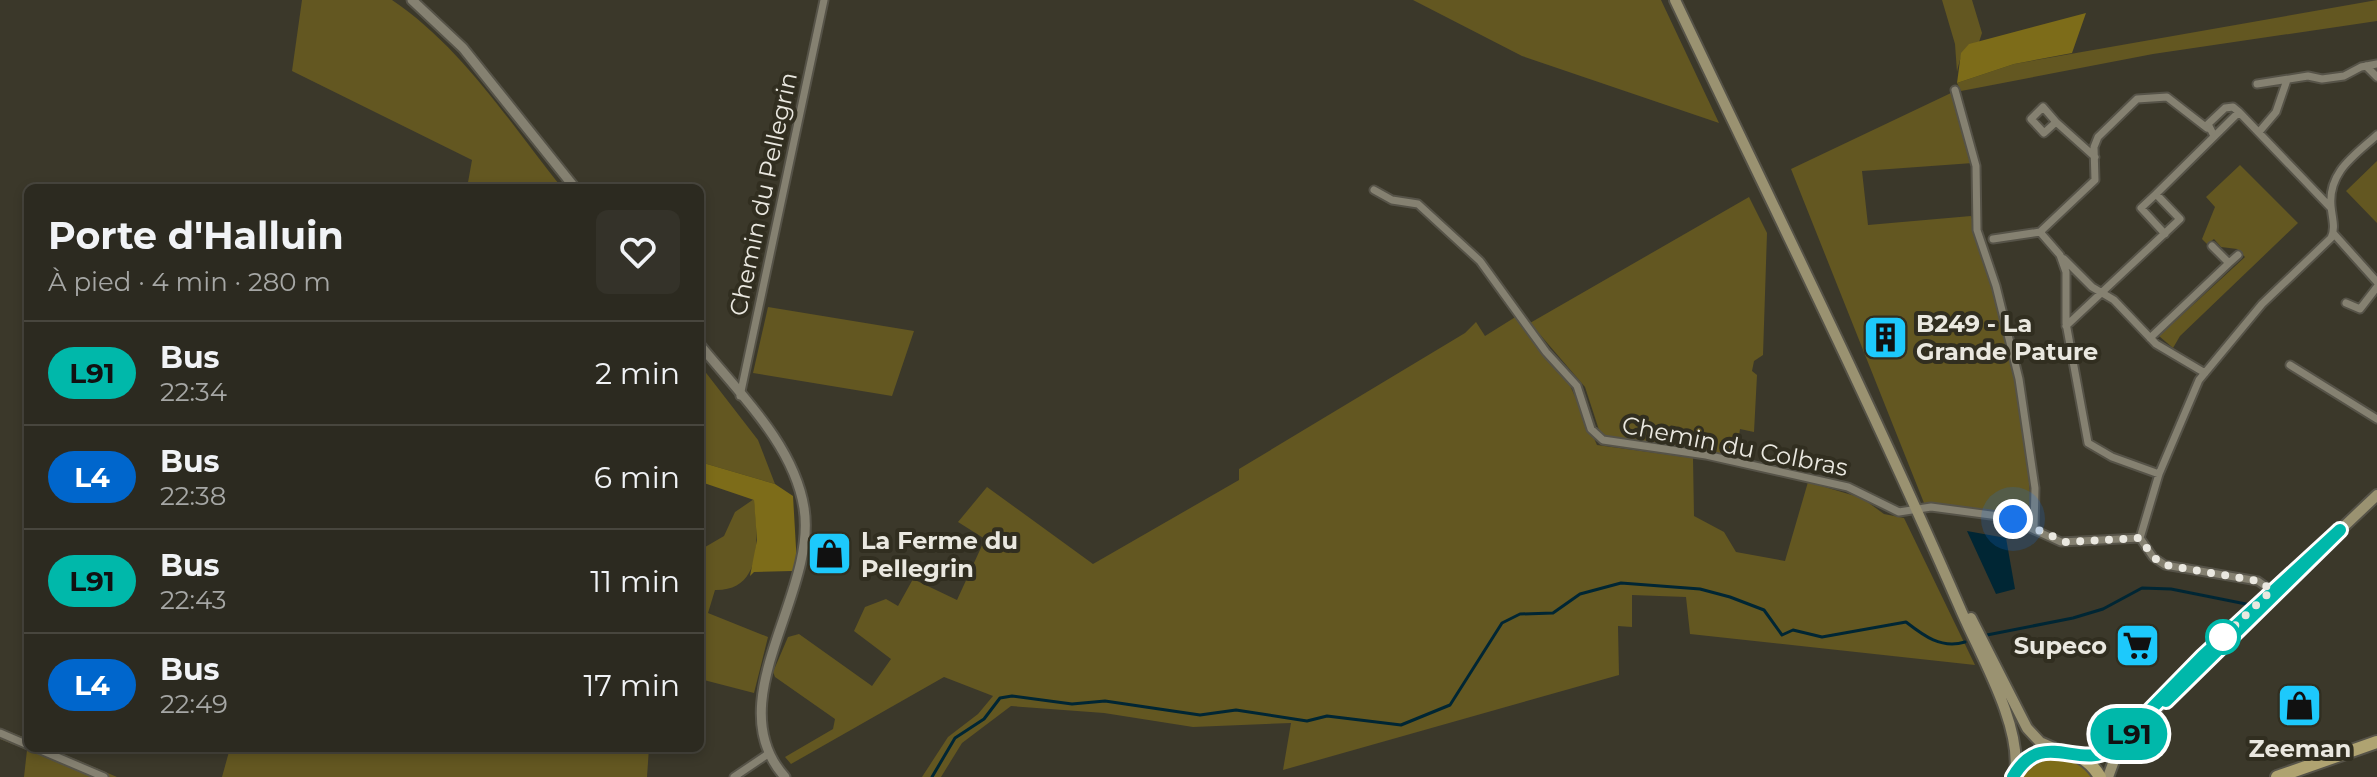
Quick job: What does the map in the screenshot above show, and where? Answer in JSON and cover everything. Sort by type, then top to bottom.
[{"type":"main road","points":[[1675,0],[1916,509],[2027,728],[2040,742],[2077,754],[2103,754],[2131,733],[2377,495]]},
{"type":"main road","points":[[1927,531],[2000,702],[2017,754],[2014,775]]},
{"type":"main road","points":[[2108,777],[2112,759],[2131,733]]},
{"type":"main road","points":[[2277,777],[2377,742]]},
{"type":"main road","points":[[2014,775],[2034,756],[2058,750]]},
{"type":"main road","points":[[2077,754],[2089,762],[2100,777]]},
{"type":"street","points":[[412,0],[468,54],[572,184]]},
{"type":"street","name":"Chemin du Pellegrin","points":[[740,396],[824,0]]},
{"type":"street","points":[[2257,84],[2344,76],[2377,64]]},
{"type":"street","points":[[2366,66],[2377,77]]},
{"type":"street","points":[[2259,132],[2276,112],[2287,80]]},
{"type":"street","points":[[1955,90],[1977,170],[1976,224],[1996,286],[2021,389],[2035,488],[2034,529]]},
{"type":"street","points":[[1993,239],[2040,232],[2095,180],[2095,142],[2103,129],[2142,97],[2158,95],[2173,99],[2214,136]]},
{"type":"street","points":[[2207,128],[2225,108],[2233,107],[2331,208]]},
{"type":"street","points":[[2165,234],[2141,208],[2239,112]]},
{"type":"street","points":[[2056,122],[2095,157]]},
{"type":"street","points":[[2346,303],[2360,309],[2377,285],[2334,234],[2331,208],[2333,180],[2377,135]]},
{"type":"street","name":"Chemin du Colbras","points":[[1374,190],[1392,200],[1418,204],[1480,261],[1546,352],[1577,386],[1591,429],[1598,438],[1721,458],[1848,487],[1899,512],[1916,509],[1987,513],[2066,542],[2140,538]]},
{"type":"street","points":[[2066,326],[2180,219],[2156,194]]},
{"type":"street","points":[[2040,232],[2060,255],[2101,293],[2114,300],[2150,338],[2205,373]]},
{"type":"street","points":[[2274,592],[2258,581],[2165,565],[2153,557],[2140,538],[2159,474],[2194,390],[2262,304],[2334,234]]},
{"type":"street","points":[[2212,246],[2229,263]]},
{"type":"street","points":[[2060,255],[2067,285],[2066,326],[2088,443],[2112,457],[2159,474]]},
{"type":"street","points":[[2150,338],[2238,255]]},
{"type":"street","points":[[704,350],[787,458],[799,486],[806,520],[804,557],[764,686],[762,726],[768,754],[785,777]]},
{"type":"street","points":[[2290,365],[2377,419]]},
{"type":"street","points":[[0,733],[24,743]]},
{"type":"street","points":[[45,752],[104,777]]},
{"type":"street","points":[[734,777],[768,754]]},
{"type":"shaded area","points":[[302,0],[392,0],[441,40],[463,63],[559,184],[468,184],[472,160],[292,71]]},
{"type":"shaded area","points":[[1413,0],[1661,0],[1719,123],[1522,56]]},
{"type":"shaded area","points":[[1942,0],[1972,0],[1982,33],[1979,42],[1963,52],[1957,72],[1955,44]]},
{"type":"shaded area","points":[[2377,0],[2377,21],[2153,54],[1961,91],[1957,83],[2014,64]]},
{"type":"shaded area","points":[[2086,13],[2072,53],[2014,64],[1957,83],[1961,53],[1969,44]]},
{"type":"shaded area","points":[[1951,93],[1961,114],[1973,163],[1862,171],[1868,225],[1971,216],[2012,366],[2025,443],[2031,520],[2008,512],[1924,503],[1791,169]]},
{"type":"shaded area","points":[[2377,161],[2377,223],[2346,191]]},
{"type":"shaded area","points":[[2240,165],[2298,223],[2180,336],[2173,348],[2159,336],[2245,257],[2237,249],[2221,247],[2214,239],[2207,244],[2202,239],[2215,207],[2206,197]]},
{"type":"shaded area","points":[[1749,197],[1767,233],[1763,355],[1754,361],[1752,371],[1757,375],[1754,432],[1740,429],[1736,458],[1612,439],[1600,433],[1585,387],[1530,323]]},
{"type":"shaded area","points":[[768,307],[914,331],[892,396],[753,373]]},
{"type":"shaded area","points":[[1517,316],[1568,381],[1597,445],[1693,458],[1694,516],[1724,532],[1736,552],[1785,561],[1808,482],[1862,498],[1884,514],[1904,518],[1975,665],[1690,634],[1686,597],[1632,595],[1632,627],[1618,626],[1619,675],[1283,770],[1291,723],[1193,727],[1104,713],[1011,706],[962,743],[941,777],[922,777],[948,737],[978,714],[993,696],[944,677],[791,764],[785,757],[833,729],[835,719],[775,677],[773,672],[788,637],[799,634],[872,686],[891,659],[854,631],[865,607],[886,599],[898,606],[913,579],[957,600],[985,539],[958,522],[987,487],[1093,564],[1239,480],[1239,469],[1465,333],[1476,322],[1485,336]]},
{"type":"shaded area","points":[[704,370],[758,440],[775,484],[704,463]]},
{"type":"shaded area","points":[[704,463],[775,484],[793,496],[797,565],[792,571],[754,572],[750,576],[757,540],[754,500],[704,483]]},
{"type":"shaded area","points":[[754,499],[754,558],[743,581],[731,588],[715,590],[708,613],[768,637],[754,693],[704,680],[704,548],[724,536],[735,512]]},
{"type":"shaded area","points":[[0,728],[24,737],[24,749],[0,739]]},
{"type":"shaded area","points":[[27,752],[58,752],[117,777],[24,777]]},
{"type":"shaded area","points":[[229,752],[649,752],[647,777],[222,777]]},
{"type":"shaded area","points":[[2052,755],[2077,760],[2094,777],[2018,777],[2027,766]]},
{"type":"water","points":[[1967,531],[2006,538],[2015,589],[1996,594]]},
{"type":"waterway","points":[[932,777],[955,738],[984,719],[1000,698],[1012,696],[1072,704],[1105,701],[1200,715],[1236,710],[1307,721],[1327,716],[1401,725],[1450,705],[1502,623],[1520,614],[1553,613],[1580,594],[1621,583],[1700,589],[1730,597],[1764,610],[1782,635],[1793,630],[1822,637],[1906,622],[1941,642],[1965,642]]},
{"type":"waterway","points":[[1987,635],[2103,609],[2142,588],[2171,589],[2246,604]]},
{"type":"bus line","name":"L91","points":[[2013,777],[2027,760],[2045,751],[2062,750],[2095,756],[2113,748],[2146,718],[2169,689],[2203,656],[2340,530],[2166,701]]},
{"type":"place","name":"B249 - La Grande Pature","points":[[1885,337]]},
{"type":"place","name":"La Ferme du Pellegrin","points":[[830,554]]},
{"type":"place","name":"Supeco","points":[[2138,645]]},
{"type":"place","name":"Zeeman","points":[[2300,706]]},
{"type":"route","points":[[2013,519],[2066,542],[2140,538],[2153,557],[2165,565],[2258,581],[2272,590],[2223,637]]}]
